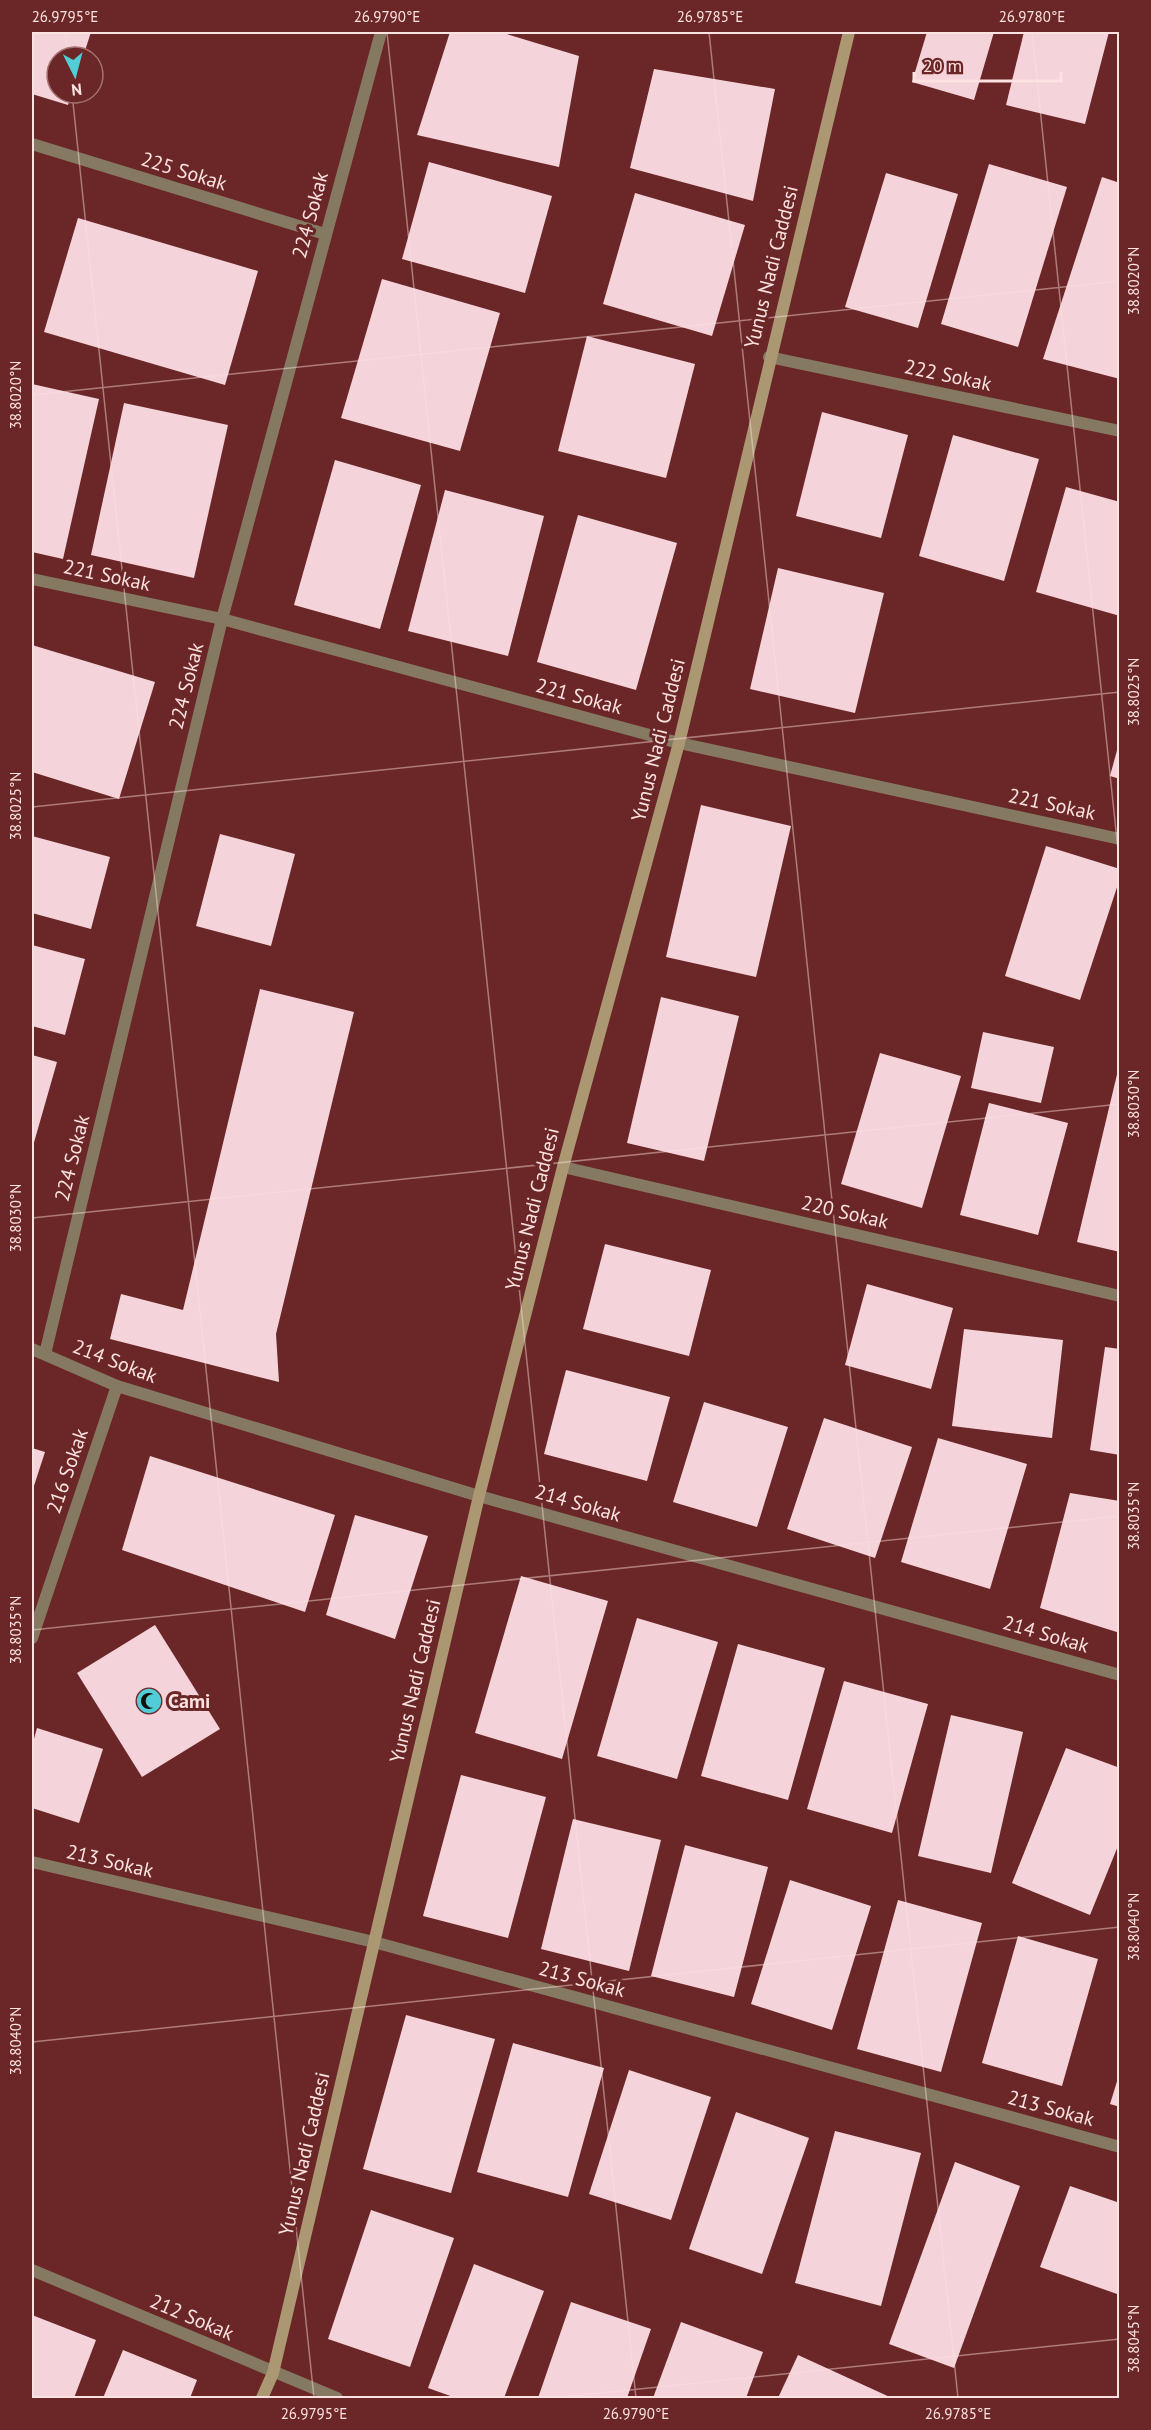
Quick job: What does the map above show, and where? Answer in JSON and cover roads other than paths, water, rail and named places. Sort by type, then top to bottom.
[{"type":"street","name":"224 Sokak","points":[[45,1354],[222,620],[381,32]]},
{"type":"street","name":"Yunus Nadi Caddesi","points":[[262,2398],[273,2373],[479,1496],[563,1167],[679,743],[769,357],[849,32]]},
{"type":"street","name":"225 Sokak","points":[[32,144],[325,234]]},
{"type":"street","name":"222 Sokak","points":[[769,357],[1119,430]]},
{"type":"street","name":"221 Sokak","points":[[32,579],[222,620],[679,743],[1119,839]]},
{"type":"street","name":"220 Sokak","points":[[563,1167],[1119,1296]]},
{"type":"street","name":"214 Sokak","points":[[32,1349],[117,1386],[479,1496],[1119,1675]]},
{"type":"street","name":"216 Sokak","points":[[32,1638],[117,1386]]},
{"type":"street","name":"213 Sokak","points":[[32,1862],[374,1942],[1119,2147]]},
{"type":"street","name":"212 Sokak","points":[[32,2270],[337,2398]]},
{"type":"place","name":"Cami","points":[[149,1701]]}]
